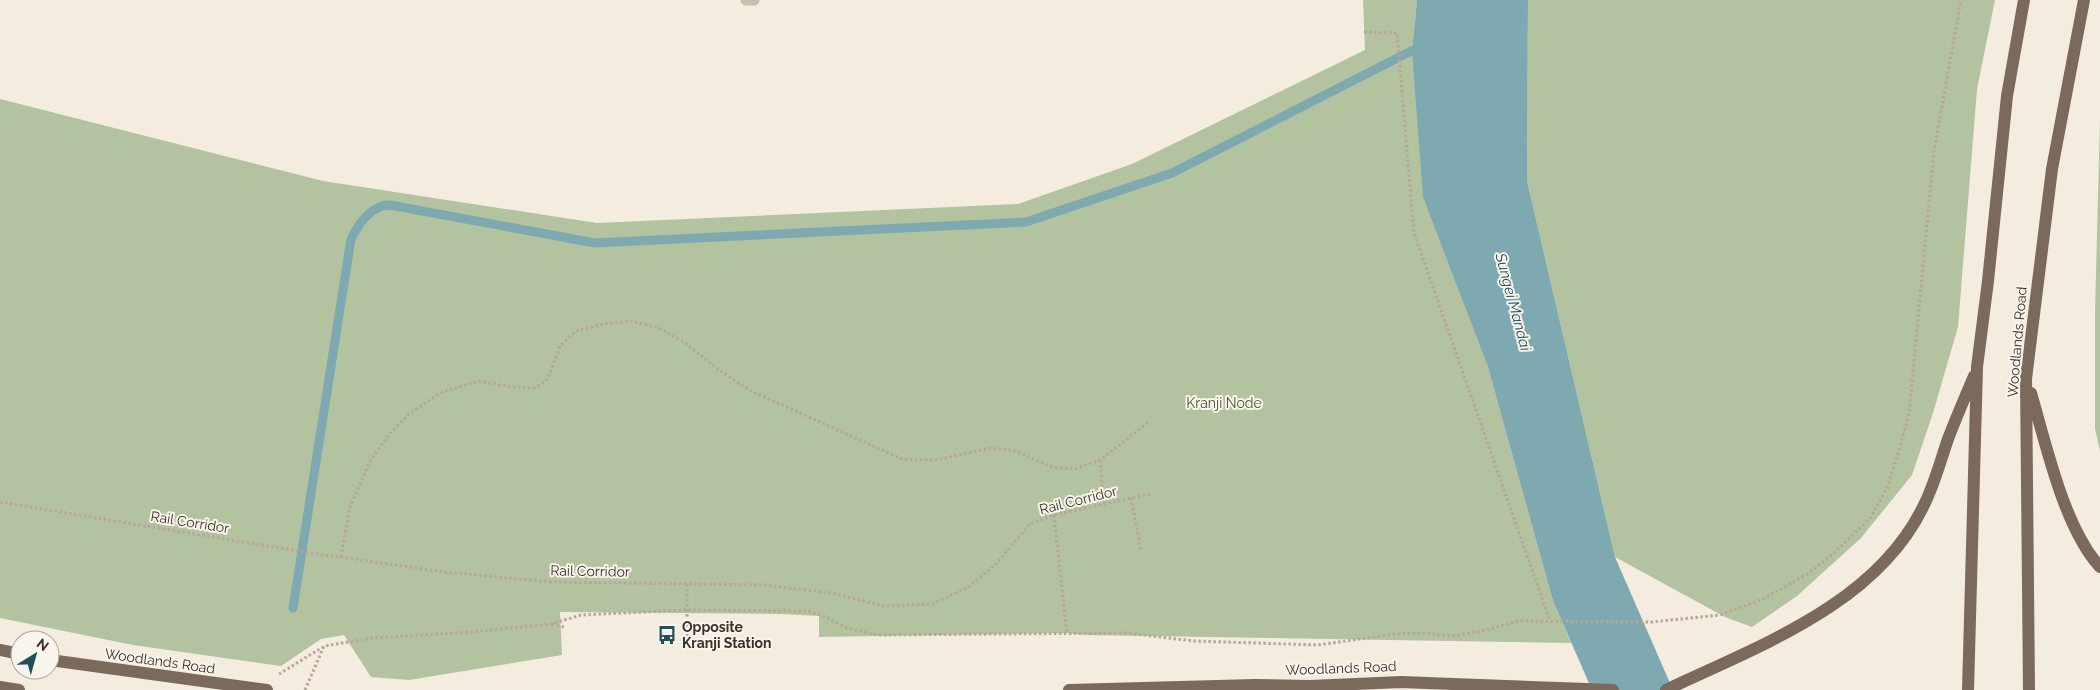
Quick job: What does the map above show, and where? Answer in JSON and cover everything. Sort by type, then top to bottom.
[{"type":"main road","points":[[1968,690],[1978,367],[2007,96],[2024,0]]},
{"type":"main road","name":"Woodlands Road","points":[[2029,690],[2026,379],[2052,169],[2084,0]]},
{"type":"main road","points":[[1666,690],[1790,630],[1835,602],[1870,577],[1901,542],[1923,508],[1978,367]]},
{"type":"main road","points":[[2026,379],[2065,504],[2080,538],[2100,567]]},
{"type":"main road","name":"Woodlands Road","points":[[60,662],[267,690]]},
{"type":"main road","points":[[1401,682],[1421,690]]},
{"type":"main road","name":"Woodlands Road","points":[[1069,690],[1255,685],[1310,686],[1401,682],[1613,690]]},
{"type":"main road","points":[[0,686],[19,690]]},
{"type":"lane","points":[[746,0],[754,0]]},
{"type":"path","points":[[305,690],[324,646],[373,638],[471,632],[551,624],[581,614],[686,610],[808,611],[824,616],[847,628],[877,635],[1126,633],[1194,640],[1318,645],[1394,634],[1422,633],[1454,636],[1518,621],[1652,622],[1720,616],[1763,600],[1809,573],[1835,552],[1871,517],[1887,488],[1900,451],[1909,413],[1934,151],[1961,0]]},
{"type":"path","points":[[1364,32],[1397,33],[1414,233],[1550,621]]},
{"type":"path","points":[[341,557],[350,507],[370,461],[387,436],[409,414],[442,392],[480,381],[512,387],[536,388],[548,379],[560,346],[576,331],[604,324],[631,321],[659,328],[684,342],[748,390],[902,459],[934,460],[991,448],[1016,451],[1052,467],[1076,468],[1100,460],[1150,421]]},
{"type":"path","points":[[1100,460],[1104,504]]},
{"type":"path","name":"Rail Corridor","points":[[0,502],[310,553],[446,572],[550,582],[775,586],[831,593],[884,606],[932,604],[967,588],[995,565],[1030,524],[1054,515],[1150,494]]},
{"type":"path","points":[[1131,498],[1141,550]]},
{"type":"path","points":[[1054,515],[1067,633]]},
{"type":"path","points":[[687,584],[687,636]]},
{"type":"path","points":[[551,624],[564,627]]},
{"type":"green space","name":"Kranji Node","points":[[1363,0],[1417,0],[1412,51],[1487,364],[1553,601],[1571,643],[1086,635],[1067,633],[819,637],[819,616],[560,612],[562,655],[409,680],[371,677],[344,635],[321,639],[281,666],[133,645],[0,618],[0,99],[323,181],[597,223],[1018,204],[1132,164],[1365,50]]},
{"type":"green space","points":[[1528,0],[1995,0],[1977,89],[1958,327],[1933,413],[1912,475],[1861,538],[1797,596],[1752,627],[1725,617],[1615,557],[1527,181]]},
{"type":"green space","points":[[2100,119],[2100,451],[2095,429],[2095,313]]},
{"type":"water","name":"Sungei Mandai","points":[[1417,0],[1528,0],[1527,181],[1615,557],[1673,690],[1592,690],[1553,601],[1487,364],[1423,197],[1412,51]]},
{"type":"waterway","points":[[293,608],[351,239],[366,216],[377,208],[390,205],[595,243],[1026,222],[1172,173],[1421,46]]},
{"type":"place","name":"Opposite Kranji Station","points":[[667,635]]}]
